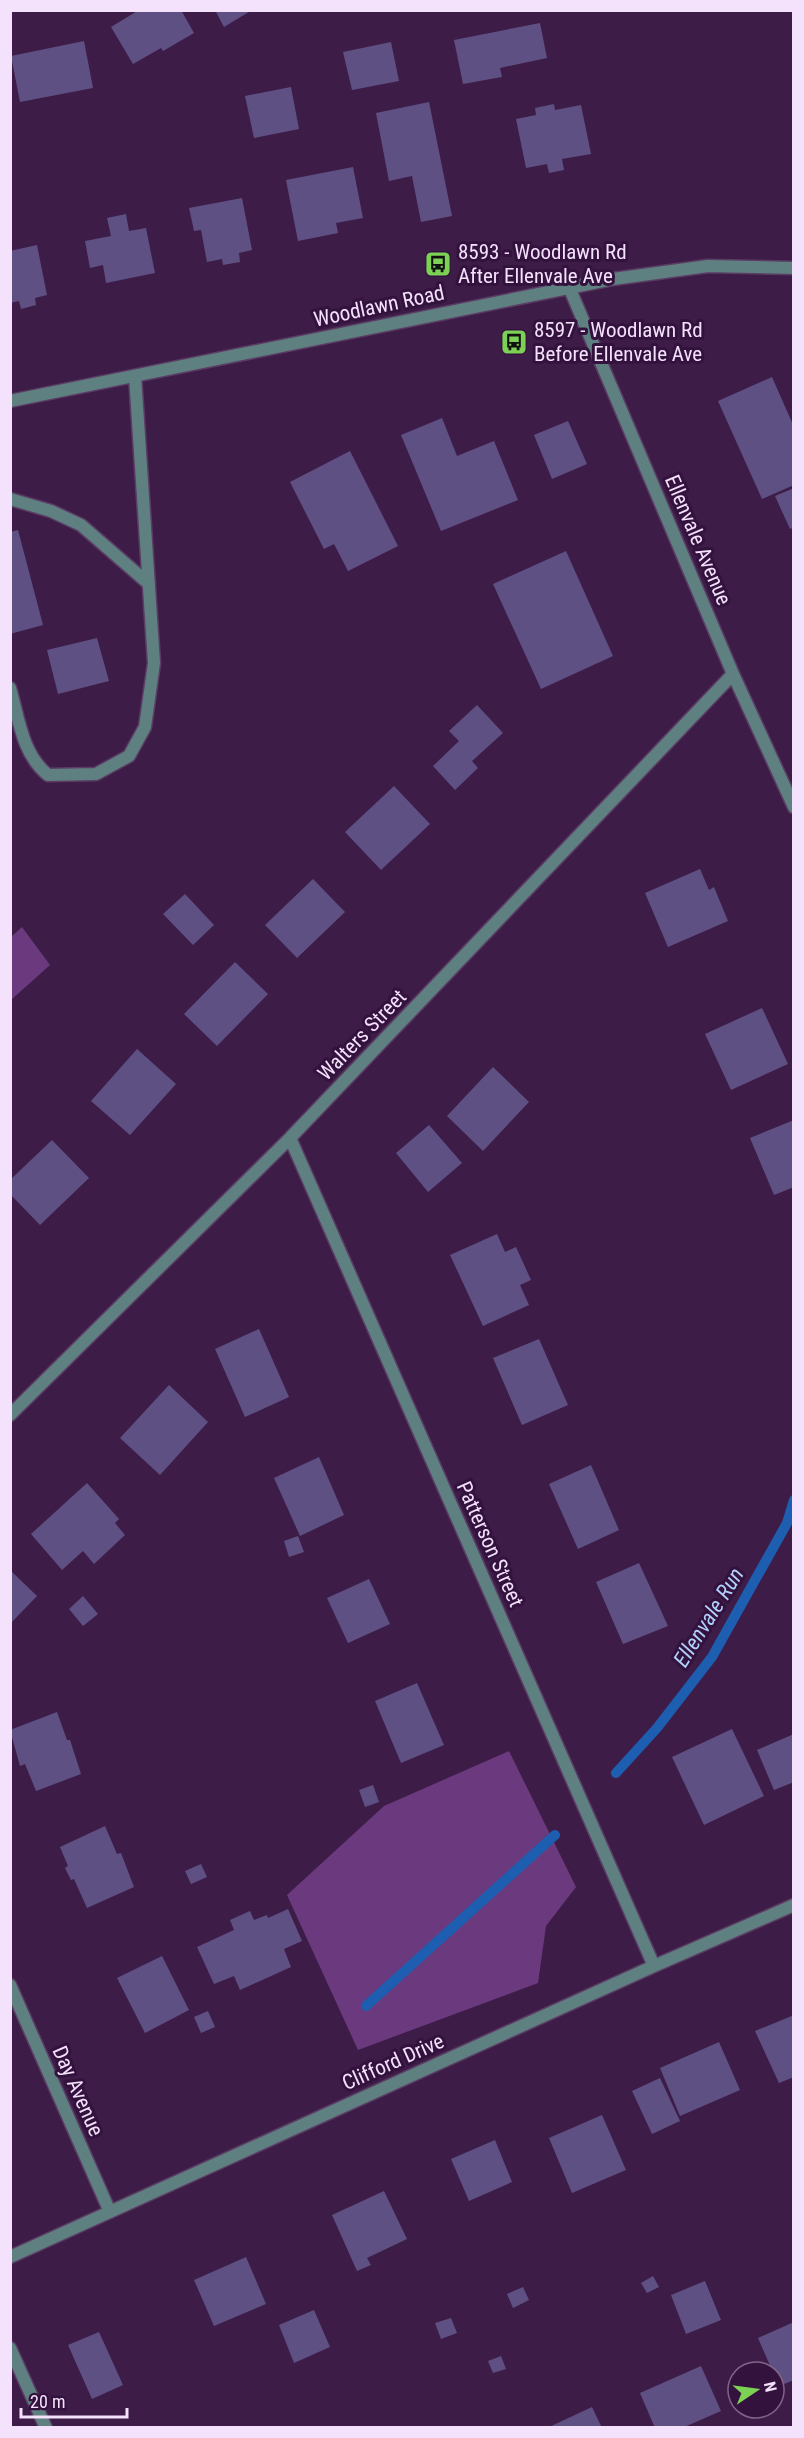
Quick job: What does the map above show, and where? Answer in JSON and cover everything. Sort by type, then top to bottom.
[{"type":"street","name":"Woodlawn Road","points":[[10,401],[569,287],[698,266],[755,265],[794,268]]},
{"type":"street","name":"Ellenvale Avenue","points":[[569,287],[733,674],[794,807]]},
{"type":"street","points":[[10,688],[26,746],[37,766],[48,775],[96,774],[129,756],[145,727],[154,663],[135,376]]},
{"type":"street","points":[[10,499],[51,511],[81,525],[149,584]]},
{"type":"street","name":"Walters Street","points":[[10,1415],[290,1138],[733,674]]},
{"type":"street","name":"Patterson Street","points":[[290,1138],[654,1966]]},
{"type":"street","name":"Clifford Drive","points":[[10,2257],[794,1905]]},
{"type":"street","name":"Day Avenue","points":[[10,1985],[110,2212]]},
{"type":"street","points":[[10,2348],[46,2427]]},
{"type":"shaded area","points":[[22,927],[50,965],[11,1000],[11,937]]},
{"type":"shaded area","points":[[509,1751],[576,1887],[546,1926],[538,1983],[358,2050],[287,1895],[384,1806]]},
{"type":"building","points":[[139,10],[181,10],[194,33],[163,51],[161,48],[133,64],[111,27]]},
{"type":"building","points":[[215,10],[252,10],[224,27]]},
{"type":"building","points":[[540,23],[547,58],[500,68],[502,77],[463,84],[454,40]]},
{"type":"building","points":[[84,41],[93,88],[20,102],[11,56]]},
{"type":"building","points":[[391,42],[399,81],[352,90],[343,52]]},
{"type":"building","points":[[291,87],[299,129],[254,138],[245,96]]},
{"type":"building","points":[[429,102],[452,216],[421,222],[412,176],[389,181],[376,113]]},
{"type":"building","points":[[554,104],[555,110],[581,105],[591,154],[562,159],[564,170],[549,173],[547,164],[526,168],[516,119],[536,115],[535,108]]},
{"type":"building","points":[[353,167],[363,218],[336,223],[338,233],[298,241],[286,180]]},
{"type":"building","points":[[242,198],[252,250],[239,253],[240,262],[223,265],[222,259],[207,262],[201,230],[194,231],[189,208]]},
{"type":"building","points":[[126,214],[129,231],[146,228],[155,273],[106,283],[103,265],[90,268],[85,241],[111,236],[107,218]]},
{"type":"building","points":[[37,245],[47,295],[35,298],[36,305],[21,309],[19,301],[10,303],[10,251]]},
{"type":"building","points":[[772,377],[794,427],[794,485],[762,499],[718,401]]},
{"type":"building","points":[[442,418],[457,456],[494,441],[518,500],[441,531],[401,435]]},
{"type":"building","points":[[568,421],[587,464],[552,479],[534,435]]},
{"type":"building","points":[[350,451],[398,546],[348,571],[334,544],[324,549],[290,482]]},
{"type":"building","points":[[794,488],[794,527],[790,529],[775,496]]},
{"type":"building","points":[[18,530],[43,625],[10,634],[10,532]]},
{"type":"building","points":[[566,551],[613,656],[541,689],[493,584]]},
{"type":"building","points":[[97,638],[109,681],[58,694],[47,650]]},
{"type":"building","points":[[477,705],[503,733],[472,761],[478,768],[455,790],[433,766],[459,741],[449,731]]},
{"type":"building","points":[[394,786],[430,824],[381,870],[345,832]]},
{"type":"building","points":[[700,869],[709,890],[714,887],[728,921],[668,947],[645,893]]},
{"type":"building","points":[[313,879],[345,912],[297,958],[265,925]]},
{"type":"building","points":[[185,894],[214,925],[193,945],[163,914]]},
{"type":"building","points":[[235,962],[268,994],[217,1046],[184,1014]]},
{"type":"building","points":[[762,1008],[788,1064],[731,1090],[705,1034]]},
{"type":"building","points":[[137,1049],[176,1084],[130,1135],[91,1101]]},
{"type":"building","points":[[493,1067],[529,1102],[483,1151],[447,1116]]},
{"type":"building","points":[[794,1120],[794,1187],[774,1195],[750,1138]]},
{"type":"building","points":[[429,1125],[462,1163],[428,1192],[396,1153]]},
{"type":"building","points":[[52,1140],[89,1178],[40,1225],[10,1194],[10,1180]]},
{"type":"building","points":[[497,1234],[505,1252],[516,1247],[531,1280],[520,1285],[529,1305],[483,1326],[450,1255]]},
{"type":"building","points":[[259,1329],[289,1397],[245,1417],[215,1349]]},
{"type":"building","points":[[539,1339],[568,1405],[522,1425],[493,1358]]},
{"type":"building","points":[[169,1385],[208,1422],[160,1475],[120,1438]]},
{"type":"building","points":[[319,1457],[344,1515],[300,1536],[274,1478]]},
{"type":"building","points":[[591,1465],[619,1530],[578,1549],[549,1484]]},
{"type":"building","points":[[87,1483],[119,1519],[115,1523],[125,1535],[94,1564],[83,1551],[62,1570],[31,1534]]},
{"type":"building","points":[[298,1536],[304,1552],[289,1557],[284,1541]]},
{"type":"building","points":[[639,1563],[668,1626],[623,1644],[596,1582]]},
{"type":"building","points":[[10,1570],[37,1596],[10,1624]]},
{"type":"building","points":[[369,1579],[390,1624],[348,1643],[327,1598]]},
{"type":"building","points":[[83,1596],[98,1614],[83,1626],[69,1609]]},
{"type":"building","points":[[417,1683],[444,1745],[401,1763],[375,1701]]},
{"type":"building","points":[[57,1712],[67,1740],[70,1740],[81,1774],[36,1791],[25,1764],[20,1766],[10,1730]]},
{"type":"building","points":[[732,1729],[764,1796],[704,1825],[672,1757]]},
{"type":"building","points":[[794,1734],[794,1782],[774,1790],[757,1750]]},
{"type":"building","points":[[373,1785],[379,1802],[365,1807],[359,1790]]},
{"type":"building","points":[[105,1826],[117,1854],[121,1853],[134,1887],[87,1908],[74,1879],[71,1880],[65,1868],[68,1866],[60,1847]]},
{"type":"building","points":[[201,1864],[207,1877],[191,1884],[185,1871]]},
{"type":"building","points":[[288,1909],[302,1941],[284,1949],[291,1967],[240,1990],[234,1976],[214,1984],[197,1947],[234,1930],[230,1920],[250,1911],[254,1920],[267,1915],[268,1918]]},
{"type":"building","points":[[162,1956],[189,2010],[145,2033],[117,1978]]},
{"type":"building","points":[[208,2011],[215,2027],[201,2033],[194,2017]]},
{"type":"building","points":[[794,2015],[794,2077],[779,2083],[755,2031]]},
{"type":"building","points":[[719,2042],[740,2090],[680,2116],[660,2068]]},
{"type":"building","points":[[660,2078],[680,2121],[652,2134],[632,2091]]},
{"type":"building","points":[[602,2115],[626,2170],[572,2193],[549,2138]]},
{"type":"building","points":[[495,2140],[512,2182],[469,2201],[451,2159]]},
{"type":"building","points":[[384,2191],[407,2239],[367,2258],[371,2265],[357,2271],[332,2215]]},
{"type":"building","points":[[246,2257],[266,2304],[214,2326],[194,2280]]},
{"type":"building","points":[[653,2276],[659,2287],[647,2293],[641,2283]]},
{"type":"building","points":[[705,2281],[721,2320],[686,2334],[671,2295]]},
{"type":"building","points":[[523,2287],[529,2300],[513,2308],[507,2294]]},
{"type":"building","points":[[314,2310],[330,2347],[294,2363],[279,2325]]},
{"type":"building","points":[[451,2318],[457,2333],[441,2339],[435,2323]]},
{"type":"building","points":[[794,2322],[794,2380],[786,2383],[786,2360],[768,2360],[758,2338]]},
{"type":"building","points":[[99,2332],[123,2385],[92,2399],[68,2345]]},
{"type":"building","points":[[501,2356],[506,2369],[493,2373],[488,2361]]},
{"type":"building","points":[[701,2366],[721,2411],[682,2428],[655,2428],[640,2393]]},
{"type":"building","points":[[592,2407],[602,2428],[547,2428]]},
{"type":"waterway","name":"Ellenvale Run","points":[[616,1773],[657,1728],[712,1657],[787,1523],[794,1500]]},
{"type":"waterway","name":"Ellenvale Run","points":[[366,2006],[555,1835]]},
{"type":"place","name":"8593 - Woodlawn Rd After Ellenvale Ave","points":[[438,264]]},
{"type":"place","name":"8597 - Woodlawn Rd Before Ellenvale Ave","points":[[514,342]]}]
